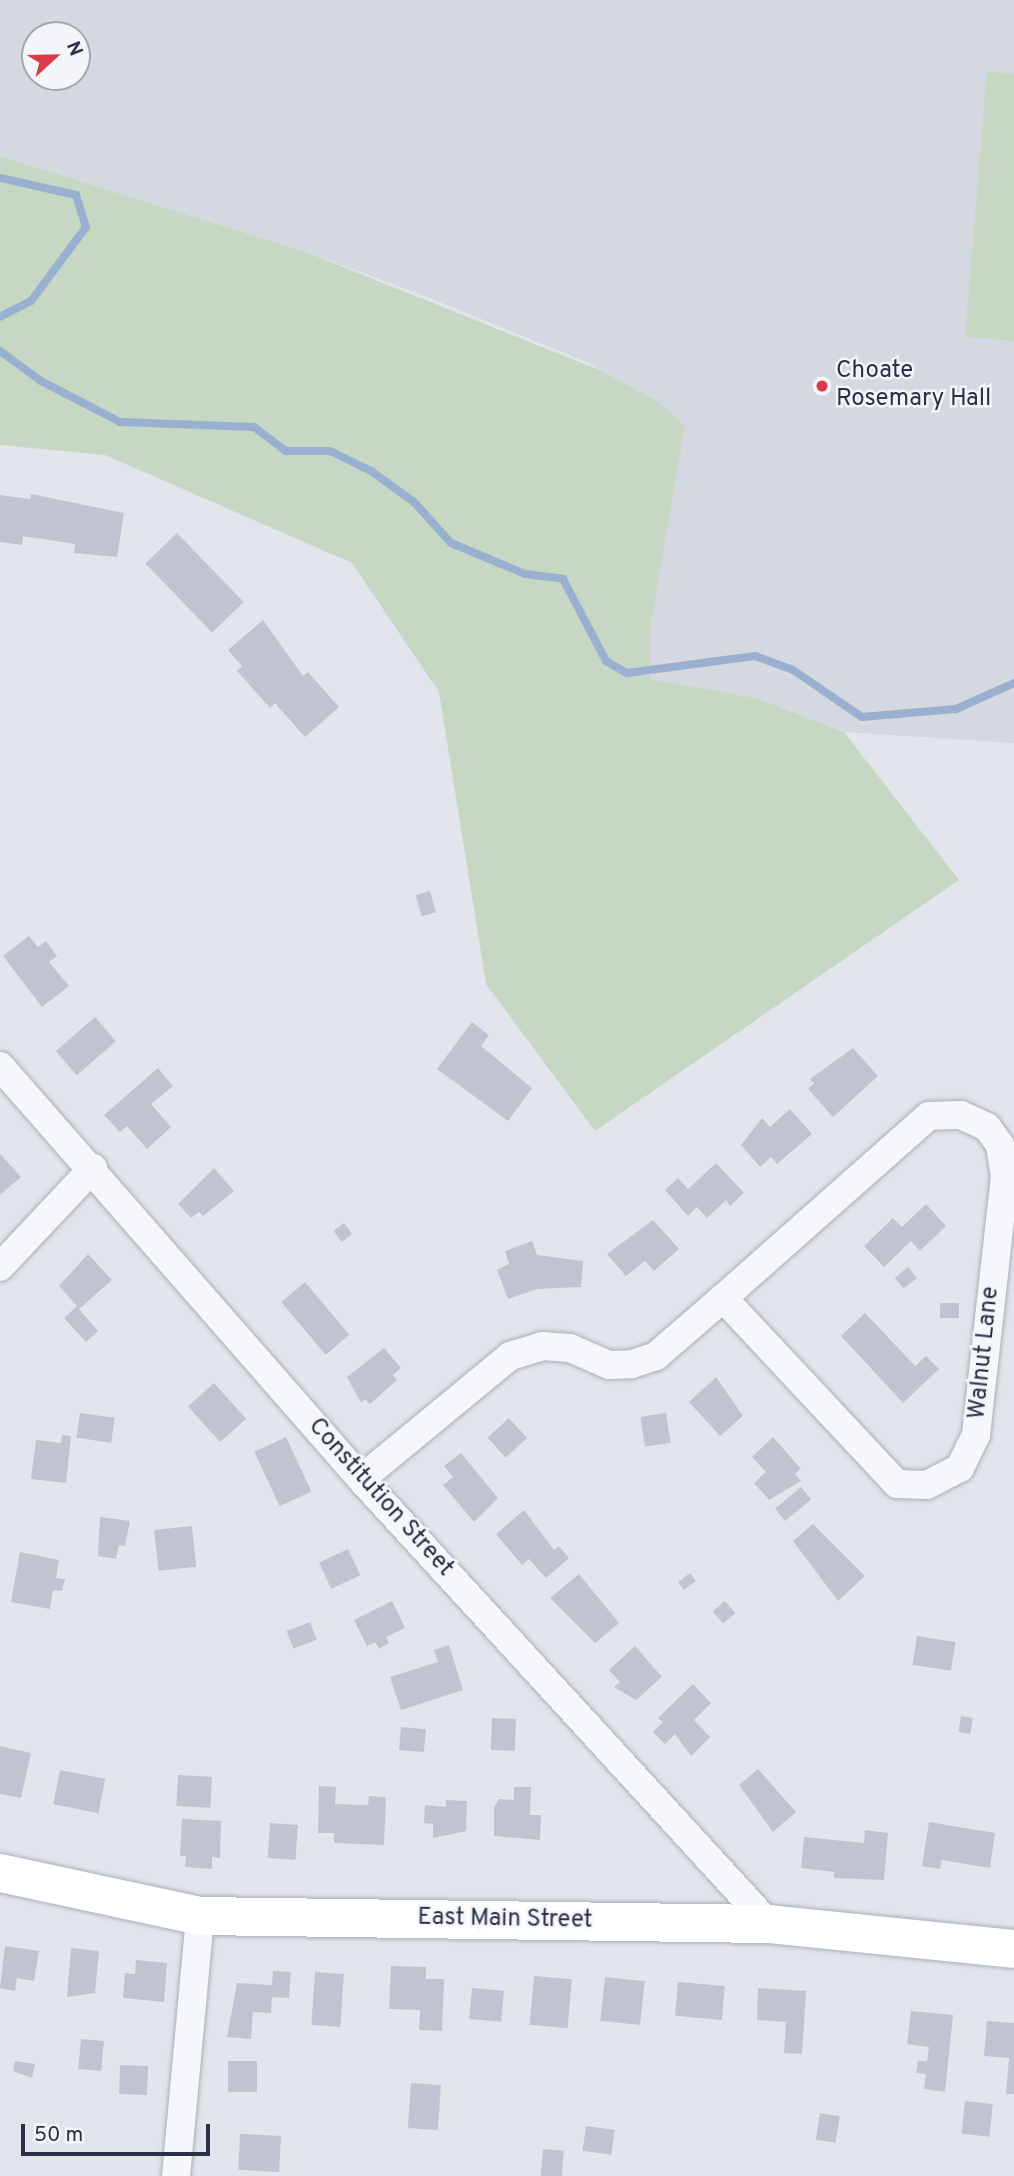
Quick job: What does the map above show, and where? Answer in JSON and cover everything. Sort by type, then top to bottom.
[{"type":"main road","name":"East Main Street","points":[[0,1873],[200,1916],[769,1924],[1014,1949]]},
{"type":"street","name":"Constitution Street","points":[[0,1066],[93,1168],[361,1479],[769,1924]]},
{"type":"street","name":"Walnut Lane","points":[[361,1479],[510,1356],[542,1346],[570,1348],[609,1365],[632,1364],[656,1356],[929,1116],[961,1115],[987,1127],[1000,1145],[1004,1176],[976,1436],[960,1468],[927,1485],[897,1484],[723,1298]]},
{"type":"street","points":[[0,1268],[93,1168]]},
{"type":"street","points":[[177,2176],[200,1916]]},
{"type":"shaded area","name":"Choate Rosemary Hall","points":[[0,0],[1014,0],[1014,743],[844,732],[756,698],[650,679],[657,401],[586,362],[430,298],[306,252],[0,156]]},
{"type":"green space","points":[[987,71],[1014,74],[1014,341],[965,337]]},
{"type":"green space","points":[[0,156],[306,252],[602,371],[657,401],[685,426],[651,623],[650,679],[756,698],[844,732],[959,880],[595,1131],[486,984],[439,692],[352,563],[105,455],[0,445]]},
{"type":"building","points":[[31,494],[124,513],[117,557],[74,553],[75,544],[23,536],[22,545],[0,542],[0,495],[30,499]]},
{"type":"building","points":[[177,533],[244,602],[212,633],[145,564]]},
{"type":"building","points":[[263,620],[303,676],[308,672],[339,707],[305,737],[275,703],[270,708],[237,671],[242,666],[228,650]]},
{"type":"building","points":[[430,891],[436,912],[422,916],[416,895]]},
{"type":"building","points":[[29,936],[38,947],[46,941],[57,956],[49,962],[69,986],[42,1007],[3,956]]},
{"type":"building","points":[[95,1017],[116,1041],[77,1075],[56,1051]]},
{"type":"building","points":[[472,1022],[489,1035],[481,1046],[532,1088],[508,1121],[437,1069]]},
{"type":"building","points":[[853,1048],[878,1076],[833,1117],[808,1089],[814,1083],[810,1079]]},
{"type":"building","points":[[158,1068],[173,1086],[151,1104],[171,1127],[147,1149],[127,1126],[120,1132],[104,1115]]},
{"type":"building","points":[[790,1109],[812,1134],[777,1164],[771,1157],[760,1167],[741,1145],[762,1118],[770,1127]]},
{"type":"building","points":[[0,1154],[21,1177],[0,1195]]},
{"type":"building","points":[[716,1163],[744,1193],[730,1206],[726,1200],[707,1218],[697,1207],[688,1216],[665,1190],[678,1178],[688,1189]]},
{"type":"building","points":[[214,1168],[234,1191],[203,1216],[199,1212],[191,1218],[178,1204]]},
{"type":"building","points":[[926,1204],[946,1226],[920,1251],[911,1241],[884,1267],[864,1246],[893,1218],[902,1227]]},
{"type":"building","points":[[653,1220],[679,1249],[654,1271],[645,1261],[626,1276],[607,1254]]},
{"type":"building","points":[[344,1223],[352,1234],[342,1242],[333,1231]]},
{"type":"building","points":[[532,1241],[537,1255],[583,1261],[581,1287],[537,1289],[508,1299],[497,1270],[509,1264],[505,1251]]},
{"type":"building","points":[[88,1254],[112,1280],[79,1309],[98,1331],[86,1342],[64,1318],[77,1306],[59,1286]]},
{"type":"building","points":[[908,1267],[917,1278],[904,1289],[895,1278]]},
{"type":"building","points":[[305,1282],[349,1335],[326,1355],[281,1302]]},
{"type":"building","points":[[940,1303],[959,1303],[959,1318],[940,1318]]},
{"type":"building","points":[[865,1313],[915,1366],[926,1356],[939,1369],[903,1403],[841,1336]]},
{"type":"building","points":[[384,1348],[401,1368],[393,1375],[397,1380],[370,1404],[365,1399],[361,1403],[347,1377]]},
{"type":"building","points":[[716,1377],[743,1416],[720,1436],[689,1402]]},
{"type":"building","points":[[214,1383],[246,1419],[220,1442],[188,1406]]},
{"type":"building","points":[[80,1413],[115,1418],[111,1443],[77,1438]]},
{"type":"building","points":[[666,1413],[671,1443],[645,1447],[640,1417]]},
{"type":"building","points":[[509,1418],[527,1438],[506,1457],[487,1437]]},
{"type":"building","points":[[62,1435],[71,1436],[66,1483],[31,1479],[36,1440],[61,1443]]},
{"type":"building","points":[[286,1437],[311,1491],[280,1506],[254,1452]]},
{"type":"building","points":[[773,1437],[801,1469],[795,1474],[801,1481],[769,1500],[754,1483],[766,1472],[752,1457]]},
{"type":"building","points":[[461,1453],[498,1498],[474,1522],[443,1485],[453,1477],[444,1466]]},
{"type":"building","points":[[801,1487],[811,1499],[785,1521],[775,1509]]},
{"type":"building","points":[[524,1510],[554,1550],[559,1546],[569,1558],[546,1578],[529,1559],[522,1565],[496,1534]]},
{"type":"building","points":[[100,1517],[130,1521],[125,1546],[119,1545],[116,1559],[98,1556]]},
{"type":"building","points":[[813,1524],[865,1576],[838,1601],[793,1541]]},
{"type":"building","points":[[192,1526],[196,1567],[158,1571],[154,1530]]},
{"type":"building","points":[[348,1549],[360,1575],[331,1589],[319,1563]]},
{"type":"building","points":[[20,1552],[59,1560],[56,1578],[65,1579],[62,1591],[53,1590],[50,1609],[11,1602]]},
{"type":"building","points":[[690,1573],[696,1581],[684,1590],[678,1582]]},
{"type":"building","points":[[579,1574],[619,1623],[595,1643],[550,1598]]},
{"type":"building","points":[[392,1601],[405,1628],[386,1637],[389,1643],[379,1649],[375,1642],[367,1646],[354,1620]]},
{"type":"building","points":[[725,1601],[735,1613],[723,1624],[713,1611]]},
{"type":"building","points":[[310,1622],[317,1640],[293,1649],[287,1631]]},
{"type":"building","points":[[917,1636],[956,1642],[951,1671],[912,1665]]},
{"type":"building","points":[[449,1645],[463,1690],[401,1710],[390,1677],[438,1662],[434,1650]]},
{"type":"building","points":[[635,1646],[662,1677],[636,1700],[614,1687],[620,1682],[609,1670]]},
{"type":"building","points":[[693,1684],[711,1703],[694,1720],[710,1737],[691,1756],[675,1734],[665,1744],[653,1732],[663,1722],[658,1718]]},
{"type":"building","points":[[961,1716],[973,1718],[970,1734],[958,1732]]},
{"type":"building","points":[[492,1718],[516,1719],[515,1751],[491,1750]]},
{"type":"building","points":[[401,1727],[426,1729],[424,1752],[399,1750]]},
{"type":"building","points":[[0,1746],[31,1753],[21,1798],[0,1794]]},
{"type":"building","points":[[758,1769],[796,1812],[773,1832],[739,1785]]},
{"type":"building","points":[[60,1770],[105,1779],[98,1813],[53,1804]]},
{"type":"building","points":[[178,1775],[212,1777],[210,1808],[176,1806]]},
{"type":"building","points":[[319,1786],[336,1787],[335,1804],[368,1805],[369,1796],[386,1797],[384,1845],[334,1843],[334,1833],[318,1833]]},
{"type":"building","points":[[514,1787],[531,1787],[530,1815],[541,1815],[540,1840],[494,1836],[494,1807],[499,1799],[514,1800]]},
{"type":"building","points":[[446,1800],[467,1801],[466,1831],[433,1838],[433,1824],[424,1823],[425,1805],[446,1807]]},
{"type":"building","points":[[182,1819],[221,1821],[220,1858],[212,1857],[212,1869],[185,1867],[186,1856],[180,1856]]},
{"type":"building","points":[[929,1822],[995,1833],[990,1868],[942,1860],[940,1869],[922,1866]]},
{"type":"building","points":[[270,1823],[298,1825],[295,1860],[268,1858]]},
{"type":"building","points":[[865,1830],[888,1833],[884,1880],[834,1878],[834,1872],[801,1868],[804,1837],[864,1843]]},
{"type":"building","points":[[5,1946],[39,1951],[34,1981],[17,1978],[15,1991],[0,1988]]},
{"type":"building","points":[[71,1948],[99,1951],[95,1993],[67,1997]]},
{"type":"building","points":[[136,1960],[167,1963],[164,2002],[123,1998],[125,1973],[135,1974]]},
{"type":"building","points":[[391,1966],[426,1967],[426,1979],[444,1979],[442,2031],[419,2030],[420,2010],[389,2009]]},
{"type":"building","points":[[273,1971],[291,1972],[289,1998],[272,1997],[271,2013],[253,2012],[251,2039],[227,2037],[237,1983],[272,1985]]},
{"type":"building","points":[[315,1972],[344,1974],[340,2027],[311,2025]]},
{"type":"building","points":[[534,1976],[572,1979],[568,2028],[530,2025]]},
{"type":"building","points":[[605,1977],[645,1981],[640,2025],[600,2021]]},
{"type":"building","points":[[678,1982],[725,1986],[722,2020],[675,2016]]},
{"type":"building","points":[[472,1988],[504,1991],[501,2022],[469,2019]]},
{"type":"building","points":[[758,1988],[806,1991],[802,2054],[784,2053],[786,2022],[757,2020]]},
{"type":"building","points":[[911,2011],[953,2015],[945,2092],[924,2089],[926,2074],[916,2073],[918,2061],[927,2061],[929,2047],[907,2044]]},
{"type":"building","points":[[987,2021],[1014,2023],[1014,2094],[1006,2094],[1009,2058],[984,2056]]},
{"type":"building","points":[[81,2039],[104,2041],[101,2071],[78,2069]]},
{"type":"building","points":[[15,2061],[35,2064],[32,2078],[13,2071]]},
{"type":"building","points":[[228,2061],[257,2061],[257,2092],[228,2092]]},
{"type":"building","points":[[120,2065],[148,2066],[147,2095],[119,2094]]},
{"type":"building","points":[[411,2083],[441,2085],[438,2130],[408,2128]]},
{"type":"building","points":[[965,2101],[993,2104],[989,2137],[962,2134]]},
{"type":"building","points":[[820,2113],[840,2116],[836,2143],[816,2140]]},
{"type":"building","points":[[586,2126],[615,2130],[611,2155],[583,2151]]},
{"type":"building","points":[[240,2134],[281,2136],[279,2172],[238,2170]]},
{"type":"building","points":[[543,2149],[564,2151],[562,2176],[541,2176]]},
{"type":"waterway","points":[[0,178],[76,195],[86,227],[31,301],[0,317]]},
{"type":"waterway","points":[[0,351],[41,381],[120,422],[254,427],[286,451],[330,451],[371,471],[414,502],[451,543],[525,574],[563,579],[606,661],[627,673],[755,656],[793,670],[862,717],[956,709],[1014,683]]},
{"type":"place","name":"Choate Rosemary Hall","points":[[822,386]]}]
